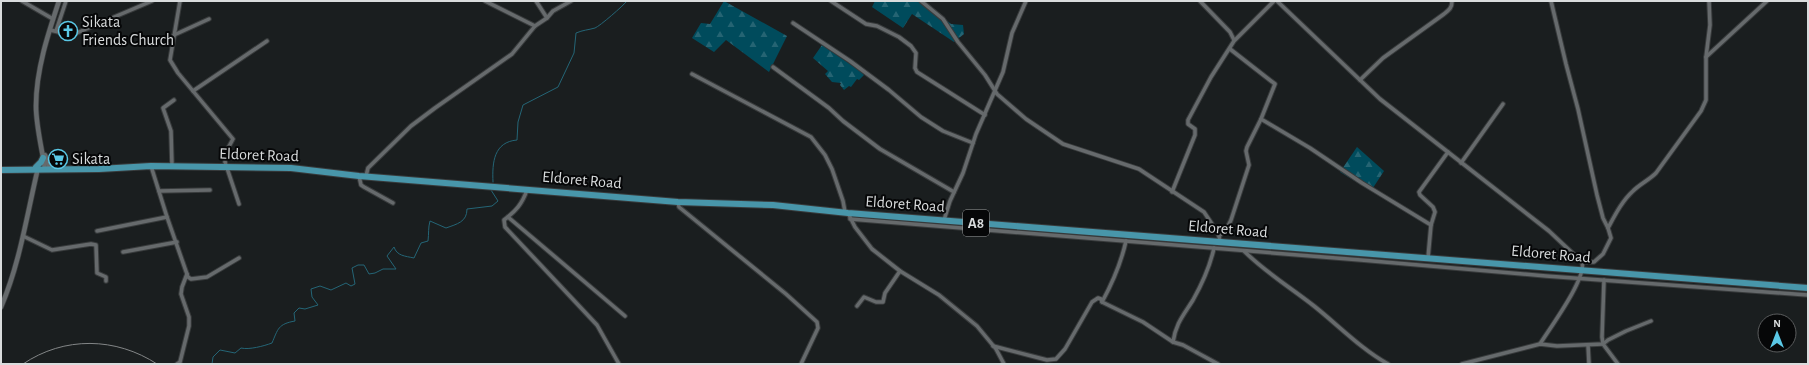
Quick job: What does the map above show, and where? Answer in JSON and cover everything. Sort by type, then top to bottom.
[{"type":"highway","points":[[43,158],[41,162],[43,168]]},
{"type":"highway","name":"Eldoret Road","points":[[1,169],[99,169],[143,166],[291,168],[362,176],[678,202],[773,206],[846,213],[1218,240],[1808,288]]},
{"type":"street","points":[[22,1],[53,19]]},
{"type":"street","points":[[32,7],[35,1]]},
{"type":"street","points":[[43,158],[36,112],[37,96],[41,66],[59,1]]},
{"type":"street","points":[[56,31],[66,1]]},
{"type":"street","points":[[50,30],[72,35],[152,1]]},
{"type":"street","points":[[180,1],[170,60],[193,91],[233,139],[226,152],[226,166],[239,204]]},
{"type":"street","points":[[486,1],[535,26]]},
{"type":"street","points":[[536,1],[547,18]]},
{"type":"street","points":[[392,203],[362,185],[362,176],[368,168],[411,126],[512,54],[535,26],[547,18],[553,11],[571,1]]},
{"type":"street","points":[[831,1],[866,24],[877,26],[906,42],[916,53],[916,72],[985,115]]},
{"type":"street","points":[[921,1],[944,19],[958,42],[985,75],[995,90],[1012,107],[1055,140],[1080,151],[1139,169],[1204,212],[1218,240]]},
{"type":"street","points":[[944,220],[968,160],[973,143],[1003,72],[1012,33],[1026,1]]},
{"type":"street","points":[[1200,1],[1230,32],[1234,40]]},
{"type":"street","points":[[1172,192],[1196,135],[1195,129],[1188,124],[1189,118],[1211,77],[1230,49],[1234,40],[1275,1],[1397,113],[1549,231],[1582,262],[1594,262],[1603,254],[1611,238],[1603,218],[1597,195],[1578,109],[1551,1]]},
{"type":"street","points":[[1360,80],[1383,58],[1450,9],[1452,1]]},
{"type":"street","points":[[1608,228],[1627,197],[1656,173],[1701,111],[1706,100],[1706,57],[1710,25],[1709,1]]},
{"type":"street","points":[[1706,57],[1767,1]]},
{"type":"street","points":[[174,35],[208,19]]},
{"type":"street","points":[[793,23],[856,66],[921,117],[943,131],[973,143]]},
{"type":"street","points":[[193,91],[267,41]]},
{"type":"street","points":[[1173,342],[1177,324],[1200,286],[1214,248],[1226,230],[1235,208],[1249,165],[1246,154],[1247,147],[1261,119],[1275,84],[1230,49]]},
{"type":"street","points":[[773,67],[830,108],[843,121],[880,149],[954,192]]},
{"type":"street","points":[[692,74],[811,137],[825,156],[832,170],[846,213],[867,244],[900,271],[926,286],[972,321],[983,332],[993,346],[1002,363]]},
{"type":"street","points":[[172,166],[171,131],[163,108],[174,100]]},
{"type":"street","points":[[1461,163],[1503,104]]},
{"type":"street","points":[[1261,119],[1310,148],[1368,187],[1431,225]]},
{"type":"street","points":[[1,307],[13,273],[43,168],[42,148]]},
{"type":"street","points":[[1428,258],[1434,209],[1419,192],[1448,152]]},
{"type":"street","points":[[151,166],[158,192],[187,274],[191,279],[207,276],[239,258]]},
{"type":"street","points":[[528,189],[521,204],[515,212],[503,222],[505,227],[597,325],[619,364]]},
{"type":"street","points":[[158,192],[210,190]]},
{"type":"street","points":[[678,202],[679,207],[786,294],[817,322],[818,328],[801,364]]},
{"type":"street","points":[[97,231],[167,217]]},
{"type":"street","points":[[508,217],[624,316]]},
{"type":"street","points":[[850,219],[1580,279],[1808,295]]},
{"type":"street","points":[[23,236],[52,250],[91,244],[96,245],[96,273],[106,277],[106,281]]},
{"type":"street","points":[[1102,302],[1118,269],[1126,241]]},
{"type":"street","points":[[123,252],[176,242]]},
{"type":"street","points":[[1244,251],[1258,264],[1317,308],[1368,352],[1388,364]]},
{"type":"street","points":[[1540,344],[1580,279],[1582,262]]},
{"type":"street","points":[[856,306],[864,297],[876,302],[883,302],[885,293],[900,271]]},
{"type":"street","points":[[177,364],[180,362],[189,326],[189,317],[181,294],[187,274]]},
{"type":"street","points":[[1604,280],[1602,326],[1603,344],[1618,364]]},
{"type":"street","points":[[993,346],[1042,359],[1056,359],[1065,349],[1094,300],[1099,298],[1102,299],[1102,302],[1143,322],[1173,342],[1183,345],[1218,364]]},
{"type":"street","points":[[1462,364],[1540,344],[1557,346],[1603,344],[1626,331],[1651,321]]},
{"type":"street","points":[[1588,345],[1589,364]]},
{"type":"green space","points":[[724,1],[787,36],[769,72],[726,40],[714,52],[692,38],[701,23],[710,24]]},
{"type":"green space","points":[[875,1],[925,1],[951,24],[963,25],[964,34],[954,42],[912,14],[903,28],[872,7]]},
{"type":"green space","points":[[822,45],[864,75],[859,80],[857,79],[851,87],[849,86],[844,90],[840,85],[841,83],[832,82],[825,74],[828,71],[813,58]]},
{"type":"green space","points":[[1357,147],[1384,171],[1371,191],[1340,172]]},
{"type":"waterway","points":[[493,182],[493,167],[496,154],[503,145],[517,140],[518,122],[523,105],[558,87],[574,53],[576,33],[595,28],[627,1]]},
{"type":"waterway","points":[[212,364],[213,357],[220,350],[235,353],[241,348],[252,348],[272,343],[279,328],[289,322],[295,321],[294,313],[299,308],[305,309],[318,305],[312,297],[311,289],[320,286],[331,290],[346,283],[351,286],[355,284],[352,268],[358,265],[364,265],[369,274],[383,269],[396,269],[387,256],[394,247],[399,254],[414,258],[421,243],[428,241],[430,221],[446,228],[461,222],[467,213],[467,209],[492,206],[498,201],[491,190]]},
{"type":"railway","points":[[23,364],[55,348],[90,343],[125,349],[141,355],[157,364]]},
{"type":"place","name":"Sikata Friends Church","points":[[68,31]]},
{"type":"place","name":"Sikata","points":[[58,159]]}]
